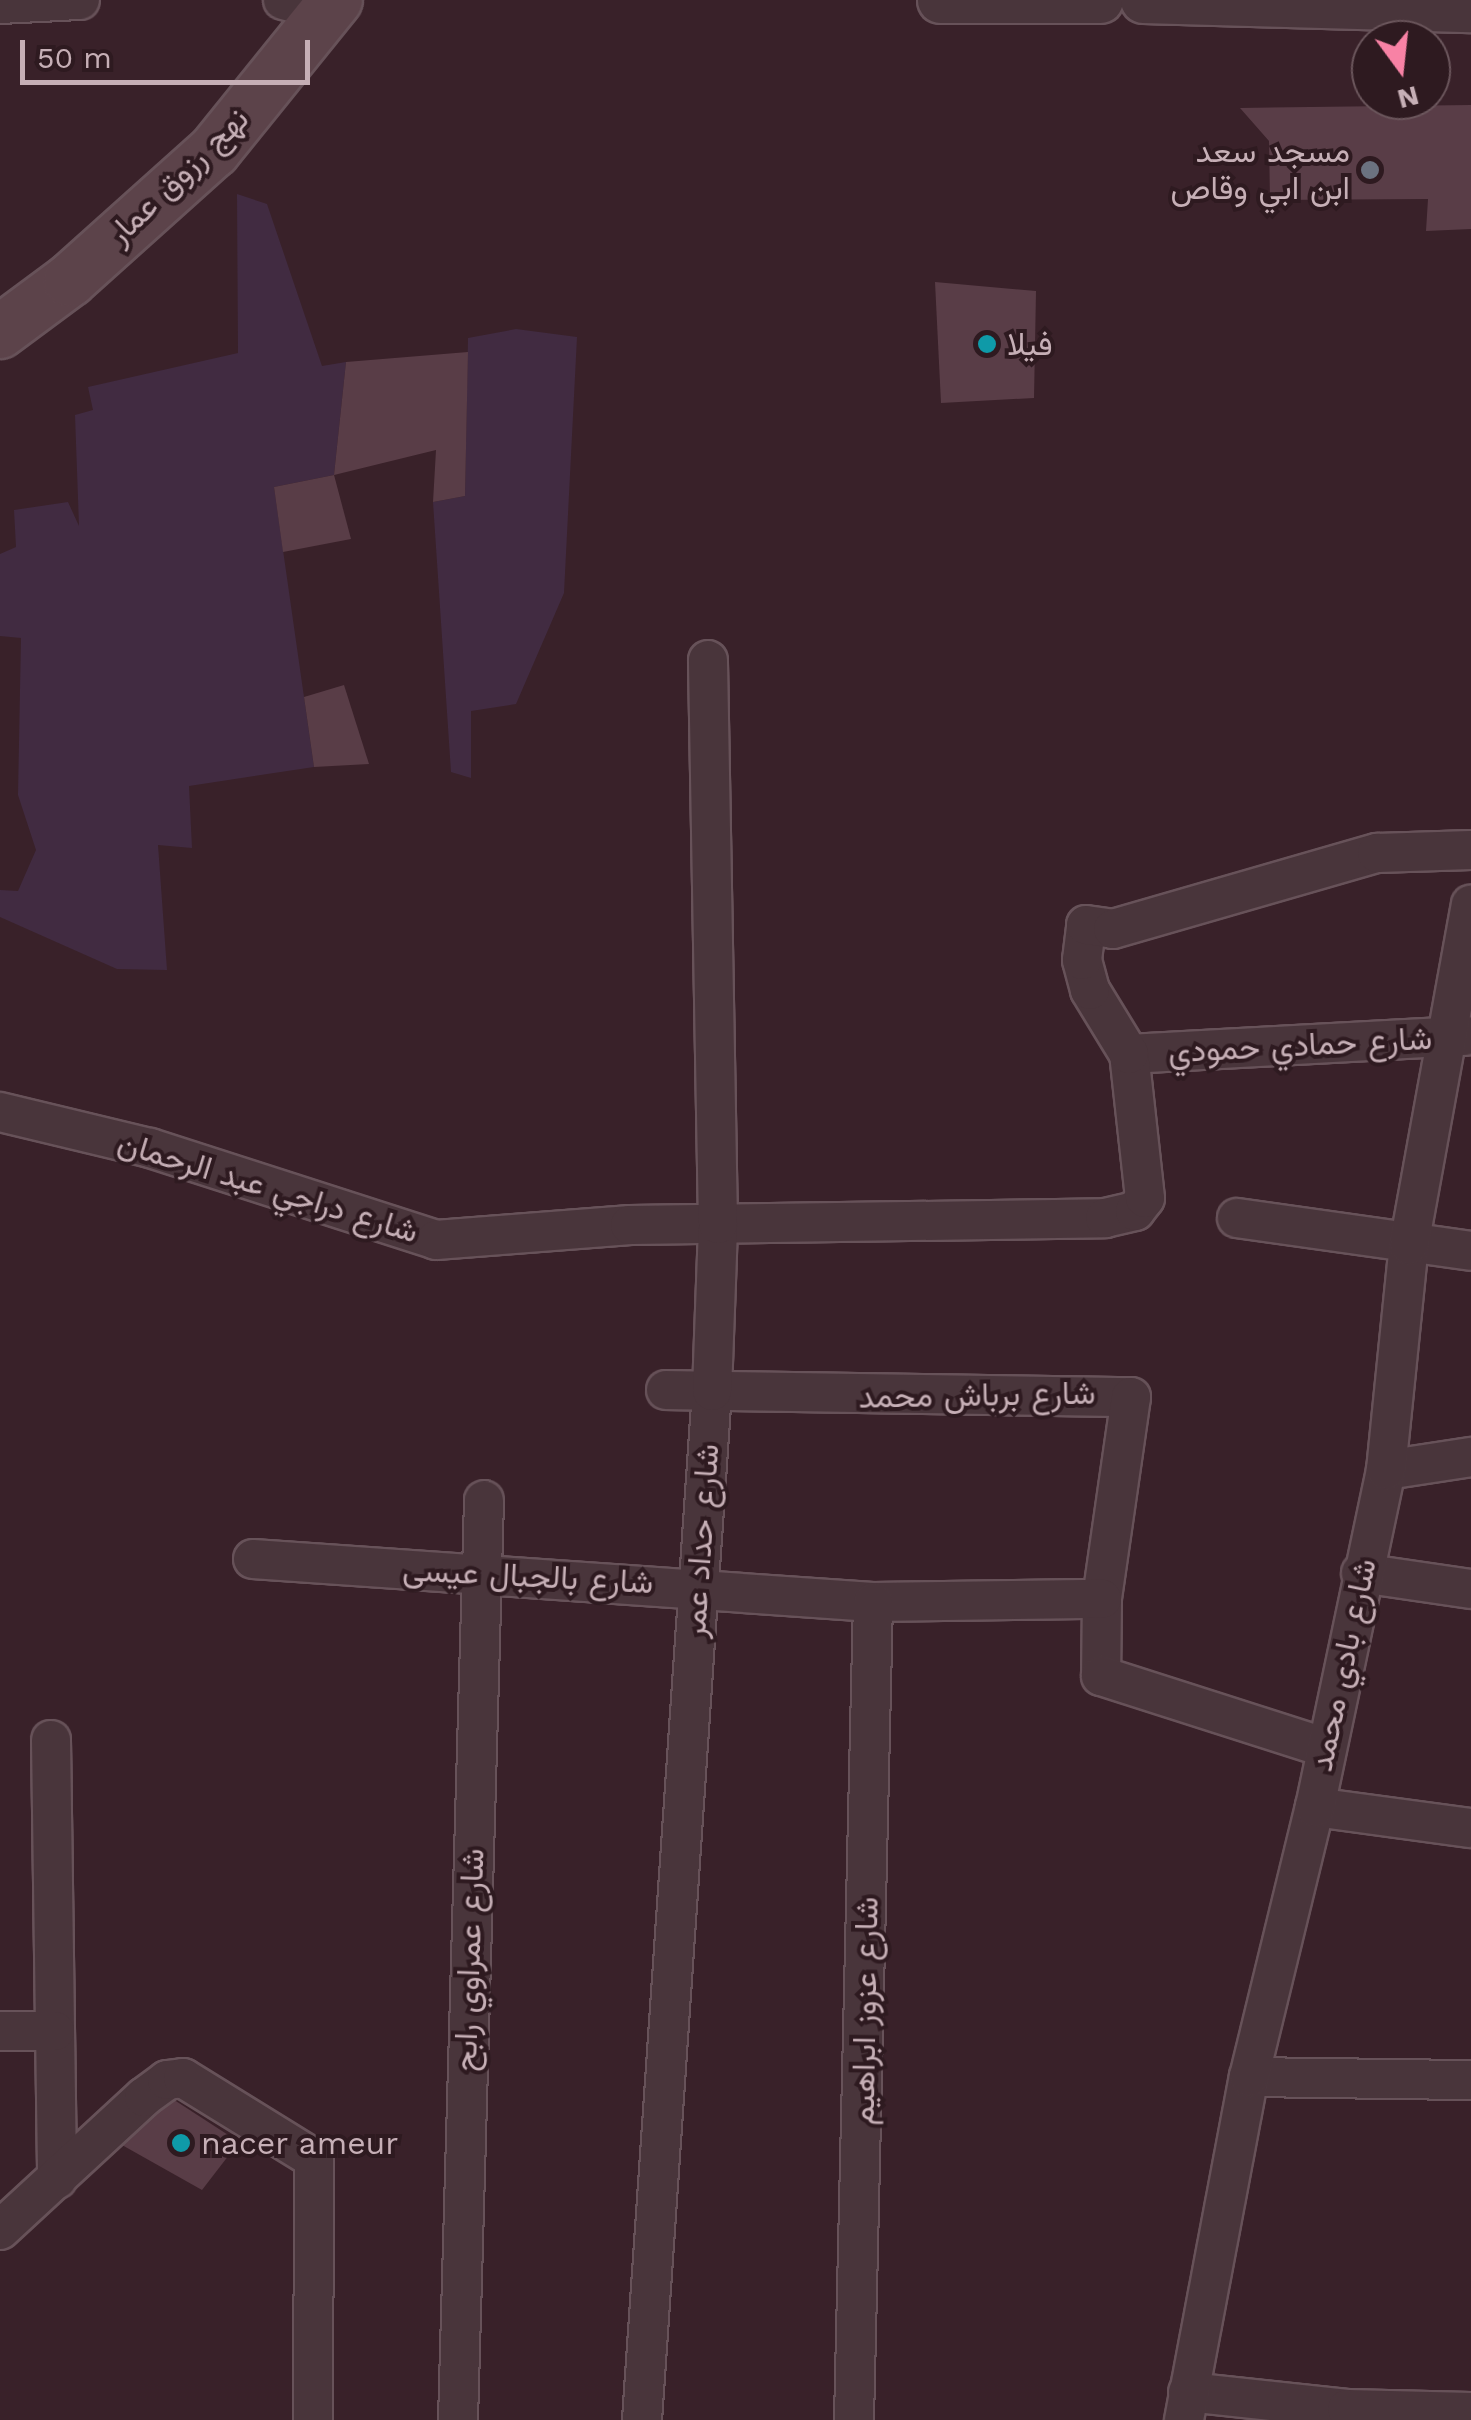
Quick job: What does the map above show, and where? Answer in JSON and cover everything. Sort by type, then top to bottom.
[{"type":"main road","name":"نهج رزوق عمار","points":[[0,332],[70,280],[214,151],[316,4]]},
{"type":"street","points":[[0,4],[80,0]]},
{"type":"street","points":[[940,0],[1100,0]]},
{"type":"street","points":[[1143,0],[1399,2],[1471,9]]},
{"type":"street","name":"شارع حداد عمر","points":[[642,2420],[712,1391],[718,1224],[708,660]]},
{"type":"street","points":[[718,1224],[1079,1222],[1135,1211],[1145,1198],[1129,1054],[1090,990],[1082,960],[1086,925],[1114,929],[1320,864],[1377,853],[1471,850]]},
{"type":"street","name":"شارع بادي محمد","points":[[1186,2406],[1249,2076],[1315,1807],[1323,1747],[1386,1470],[1409,1245],[1458,1036],[1471,904]]},
{"type":"street","name":"شارع حمادي حمودي","points":[[1129,1054],[1458,1036]]},
{"type":"street","name":"شارع دراجي عبد الرحمان","points":[[0,1112],[150,1148],[436,1240],[718,1224]]},
{"type":"street","points":[[1237,1218],[1409,1245],[1471,1250]]},
{"type":"street","name":"شارع برباش محمد","points":[[666,1390],[868,1398],[1126,1394],[1134,1409],[1102,1600],[1098,1659],[1101,1676],[1113,1684],[1323,1747]]},
{"type":"street","points":[[1386,1470],[1471,1457]]},
{"type":"street","name":"شارع عمراوي رابح","points":[[458,2420],[484,1500]]},
{"type":"street","name":"شارع بالجبال عيسى","points":[[253,1559],[697,1586],[873,1602],[1102,1600]]},
{"type":"street","points":[[1361,1573],[1471,1589]]},
{"type":"street","name":"شارع عزوز ابراهيم","points":[[854,2420],[873,1602]]},
{"type":"street","points":[[51,1740],[56,2179]]},
{"type":"street","points":[[1315,1807],[1471,1828]]},
{"type":"street","points":[[0,2031],[55,2031]]},
{"type":"street","points":[[0,2230],[175,2076],[314,2159],[313,2420]]},
{"type":"street","points":[[1249,2076],[1471,2080]]},
{"type":"street","points":[[1186,2406],[1471,2412]]},
{"type":"shaded area","points":[[237,194],[267,204],[322,366],[346,362],[334,475],[274,487],[314,767],[189,786],[192,848],[158,845],[167,970],[117,969],[0,917],[0,890],[18,891],[36,850],[18,795],[21,638],[0,636],[0,554],[16,547],[14,510],[68,502],[79,526],[75,415],[93,410],[88,387],[238,353]]},
{"type":"shaded area","points":[[516,329],[577,337],[564,593],[516,704],[471,711],[471,778],[451,772],[433,502],[465,496],[468,338]]},
{"type":"building","name":"مسجد سعد ابن ابي وقاص","points":[[1451,105],[1471,105],[1471,229],[1426,231],[1428,199],[1270,200],[1269,141],[1240,108],[1351,107],[1351,120],[1451,120]]},
{"type":"building","name":"فيلا","points":[[935,282],[1036,291],[1034,398],[941,403]]},
{"type":"building","points":[[468,352],[465,496],[433,502],[436,450],[334,475],[346,362]]},
{"type":"building","points":[[334,475],[351,539],[283,552],[274,487]]},
{"type":"building","points":[[344,685],[369,764],[314,767],[304,697]]},
{"type":"building","name":"nacer ameur","points":[[165,2094],[239,2142],[202,2190],[122,2145]]},
{"type":"place","name":"مسجد سعد ابن ابي وقاص","points":[[1370,170]]},
{"type":"place","name":"فيلا","points":[[987,344]]},
{"type":"place","name":"nacer ameur","points":[[181,2143]]}]
